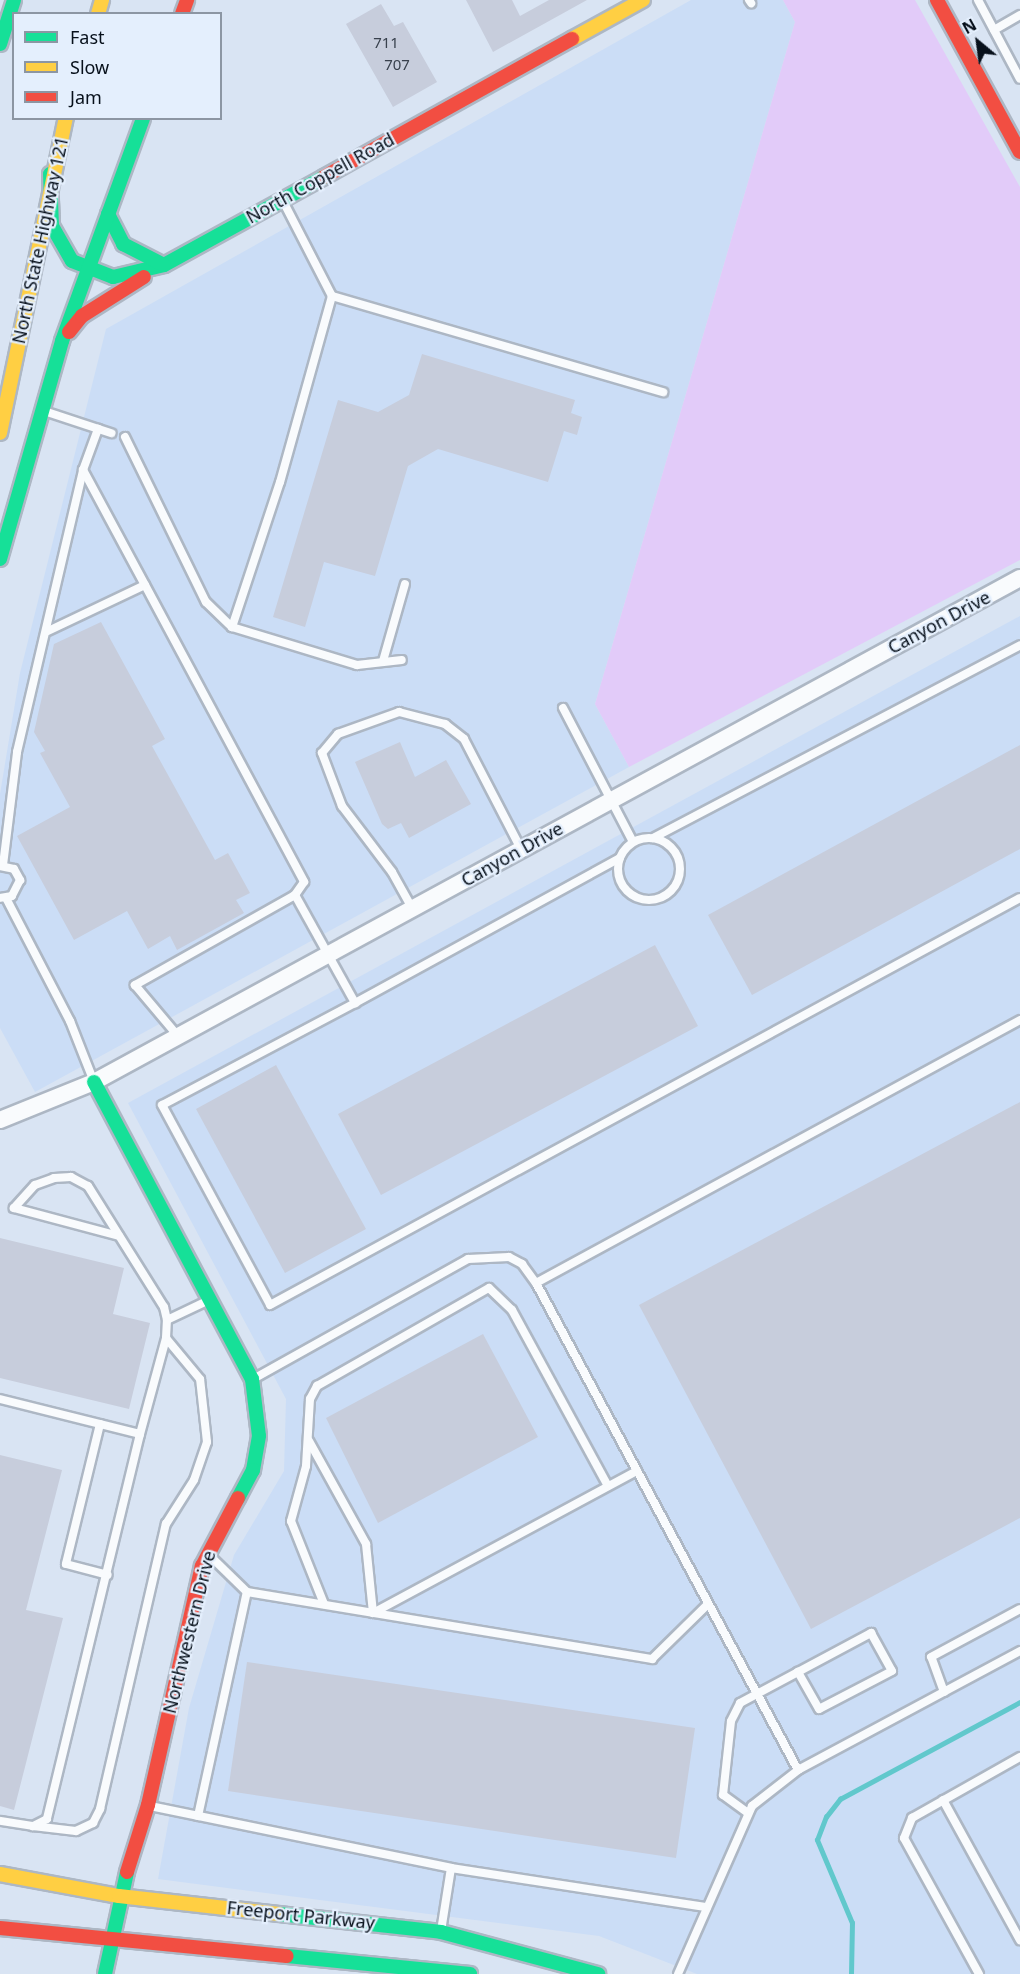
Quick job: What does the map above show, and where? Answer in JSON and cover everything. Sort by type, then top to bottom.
[{"type":"main road","points":[[0,44],[14,0]]},
{"type":"main road","name":"North Coppell Road","points":[[88,271],[113,277],[164,265],[643,0]]},
{"type":"main road","points":[[937,0],[1014,126],[1020,152]]},
{"type":"main road","name":"North State Highway 121","points":[[0,433],[50,174],[65,120]]},
{"type":"main road","points":[[0,559],[40,410],[62,341],[142,120]]},
{"type":"main road","points":[[50,174],[52,226],[62,249],[88,271]]},
{"type":"main road","points":[[108,214],[123,244],[164,265]]},
{"type":"main road","points":[[62,341],[82,316],[164,265]]},
{"type":"main road","name":"Northwestern Drive","points":[[94,1082],[252,1379],[259,1436],[253,1470],[207,1553],[148,1805],[119,1896],[105,1974]]},
{"type":"main road","name":"Freeport Parkway","points":[[0,1875],[119,1896],[441,1932],[598,1974]]},
{"type":"main road","points":[[0,1928],[376,1969],[470,1974]]},
{"type":"street","name":"Canyon Drive","points":[[0,1120],[94,1082],[1020,578]]},
{"type":"lane","points":[[978,0],[1020,79]]},
{"type":"lane","points":[[994,30],[1020,15]]},
{"type":"lane","points":[[232,627],[280,482],[332,296],[282,200]]},
{"type":"lane","points":[[332,296],[663,392]]},
{"type":"lane","points":[[40,410],[111,433]]},
{"type":"lane","points":[[94,1082],[70,1021],[3,898],[16,892],[20,880],[14,869],[1,865],[17,752],[48,631],[83,470],[98,429]]},
{"type":"lane","points":[[125,437],[206,602],[232,627],[357,664],[402,660]]},
{"type":"lane","points":[[83,470],[304,882],[295,896],[135,985],[178,1036]]},
{"type":"lane","points":[[383,661],[405,584]]},
{"type":"lane","points":[[48,631],[146,585]]},
{"type":"lane","points":[[1020,645],[653,838],[633,842],[620,858],[355,1003],[162,1105],[270,1305],[1020,898]]},
{"type":"lane","points":[[564,708],[609,801],[633,842]]},
{"type":"lane","points":[[412,908],[393,872],[342,806],[322,753],[338,734],[399,712],[445,724],[464,739],[521,849]]},
{"type":"lane","points":[[620,858],[619,878],[631,894],[661,897],[676,884],[680,865],[671,847],[653,838]]},
{"type":"lane","points":[[295,896],[355,1003]]},
{"type":"lane","points":[[537,1283],[1020,1020]]},
{"type":"lane","points":[[33,1826],[47,1819],[108,1575],[140,1434],[166,1338],[167,1320],[119,1236],[88,1186],[71,1177],[35,1185],[15,1208],[119,1236]]},
{"type":"lane","points":[[252,1379],[468,1258],[509,1257],[522,1264],[537,1283],[798,1770]]},
{"type":"lane","points":[[324,1604],[291,1521],[309,1441],[310,1399],[317,1386],[489,1288],[512,1310],[608,1486]]},
{"type":"lane","points":[[167,1320],[210,1300]]},
{"type":"lane","points":[[0,1821],[76,1831],[93,1823],[100,1809],[166,1524],[194,1480],[207,1442],[200,1379],[166,1338]]},
{"type":"lane","points":[[0,1399],[140,1434]]},
{"type":"lane","points":[[100,1424],[66,1564],[108,1575]]},
{"type":"lane","points":[[309,1441],[366,1544],[373,1613]]},
{"type":"lane","points":[[373,1613],[637,1471]]},
{"type":"lane","points":[[207,1553],[247,1592],[652,1659],[708,1604]]},
{"type":"lane","points":[[198,1816],[247,1592]]},
{"type":"lane","points":[[944,1692],[931,1657],[1020,1609]]},
{"type":"lane","points":[[748,1813],[723,1795],[731,1721],[740,1703],[756,1693],[871,1633],[892,1671],[819,1709],[798,1672]]},
{"type":"lane","points":[[678,1974],[748,1813],[759,1796],[798,1770],[1020,1651]]},
{"type":"lane","points":[[979,1974],[904,1838],[912,1818],[1020,1757]]},
{"type":"lane","points":[[943,1800],[1020,1940]]},
{"type":"lane","points":[[148,1805],[451,1868],[707,1907]]},
{"type":"lane","points":[[441,1932],[451,1868]]},
{"type":"shaded area","points":[[691,0],[783,0],[795,22],[595,704],[629,767],[35,1092],[0,1028],[0,794],[20,673],[106,329]]},
{"type":"shaded area","points":[[783,0],[915,0],[1020,187],[1020,560],[629,767],[595,704],[795,22]]},
{"type":"shaded area","points":[[1020,616],[1020,1974],[697,1974],[599,1936],[158,1879],[189,1708],[234,1555],[284,1471],[286,1399],[128,1103]]},
{"type":"building","points":[[466,0],[512,0],[520,16],[549,0],[587,0],[493,52]]},
{"type":"building","points":[[381,4],[394,26],[403,22],[437,82],[393,107],[346,24]]},
{"type":"building","points":[[422,354],[575,400],[571,413],[582,417],[577,435],[564,431],[548,482],[438,449],[408,466],[375,576],[324,562],[305,627],[273,617],[338,400],[378,412],[409,395]]},
{"type":"building","points":[[101,622],[165,739],[152,746],[215,860],[228,853],[250,893],[236,900],[244,913],[177,950],[170,936],[148,949],[127,911],[74,940],[17,836],[70,807],[40,753],[45,751],[34,732],[54,644]]},
{"type":"building","points":[[400,742],[415,777],[446,760],[471,804],[409,838],[401,823],[388,829],[382,824],[355,762]]},
{"type":"building","points":[[1020,745],[1020,849],[752,995],[708,915]]},
{"type":"building","points":[[655,945],[698,1026],[381,1195],[338,1114]]},
{"type":"building","points":[[276,1065],[366,1229],[285,1273],[196,1109]]},
{"type":"building","points":[[1020,1102],[1020,1518],[811,1629],[639,1305]]},
{"type":"building","points":[[0,1238],[124,1268],[113,1314],[150,1323],[129,1409],[0,1378]]},
{"type":"building","points":[[483,1334],[538,1437],[378,1523],[326,1418]]},
{"type":"building","points":[[0,1455],[62,1470],[26,1610],[63,1618],[14,1810],[0,1806]]},
{"type":"building","points":[[247,1662],[695,1728],[676,1858],[228,1791]]},
{"type":"waterway","points":[[851,1974],[852,1923],[817,1840],[826,1817],[840,1799],[1020,1702]]},
{"type":"traffic: fast","points":[[0,44],[14,0]]},
{"type":"traffic: fast","points":[[0,559],[62,341],[142,120]]},
{"type":"traffic: fast","points":[[50,174],[52,226],[72,261],[113,277],[164,265],[324,177]]},
{"type":"traffic: fast","points":[[108,214],[123,244],[164,265]]},
{"type":"traffic: fast","points":[[94,1082],[252,1379],[259,1436],[253,1470],[238,1498]]},
{"type":"traffic: fast","points":[[105,1974],[127,1872]]},
{"type":"traffic: fast","points":[[279,1914],[441,1932],[598,1974]]},
{"type":"traffic: fast","points":[[287,1956],[470,1974]]},
{"type":"traffic: slow","points":[[99,12],[102,0]]},
{"type":"traffic: slow","points":[[572,39],[643,0]]},
{"type":"traffic: slow","points":[[0,433],[66,120]]},
{"type":"traffic: slow","points":[[0,1874],[119,1896],[279,1914]]},
{"type":"traffic: jam","points":[[183,12],[187,0]]},
{"type":"traffic: jam","points":[[937,0],[1020,152]]},
{"type":"traffic: jam","points":[[324,177],[572,39]]},
{"type":"traffic: jam","points":[[69,332],[82,316],[144,277]]},
{"type":"traffic: jam","points":[[127,1872],[148,1805],[202,1566],[238,1498]]},
{"type":"traffic: jam","points":[[0,1928],[287,1956]]}]
